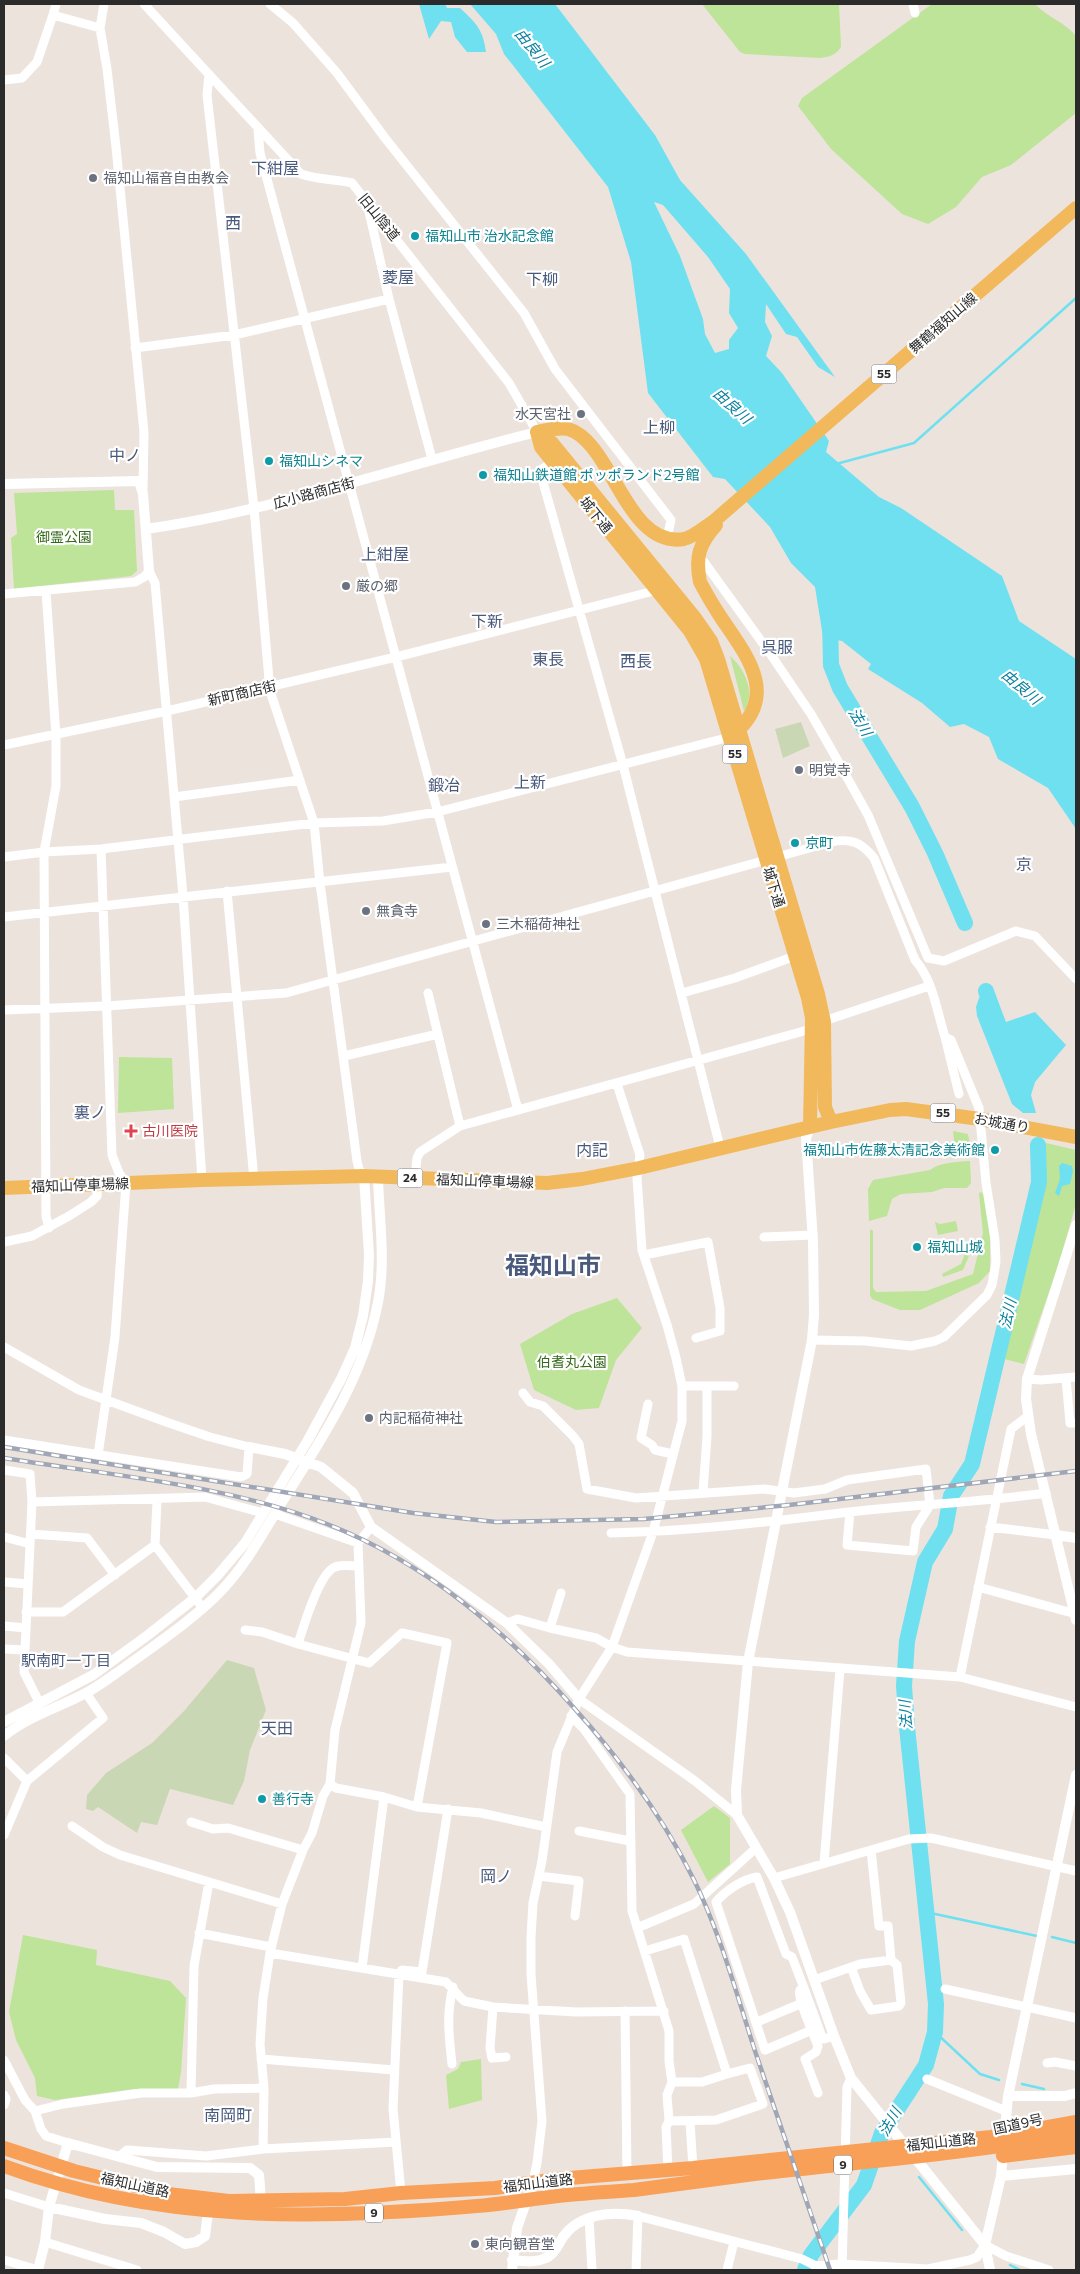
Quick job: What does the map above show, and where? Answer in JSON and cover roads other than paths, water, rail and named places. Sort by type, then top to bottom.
[{"type":"highway","name":"国道9号","points":[[991,2143],[1021,2138],[1076,2112]]},
{"type":"highway","name":"福知山道路","points":[[1021,2138],[1076,2122]]},
{"type":"highway","name":"福知山道路","points":[[4,2148],[74,2171],[160,2192],[229,2201],[262,2201],[344,2199],[401,2193],[496,2188],[532,2182],[693,2168],[747,2169],[938,2156],[955,2154],[991,2143],[1021,2138],[1076,2134]]},
{"type":"highway","name":"国道9号","points":[[1021,2138],[1076,2147]]},
{"type":"highway","name":"福知山道路","points":[[4,2166],[70,2187],[136,2202],[208,2212],[302,2216],[399,2212],[527,2200],[924,2143],[991,2143]]},
{"type":"main road","name":"舞鶴福知山線","points":[[667,538],[690,537],[714,521],[1076,208]]},
{"type":"main road","points":[[538,432],[562,428],[578,434],[593,449],[643,524],[655,533],[667,538]]},
{"type":"main road","name":"城下通","points":[[538,432],[540,447],[660,585],[695,618],[710,641],[718,659],[735,733],[771,858],[795,956],[818,1025],[824,1107],[831,1122]]},
{"type":"main road","name":"城下通","points":[[538,432],[552,443],[660,585]]},
{"type":"main road","name":"舞鶴福知山線","points":[[735,733],[751,716],[757,700],[753,671],[748,657],[700,582],[698,572],[699,549],[709,533],[742,497]]},
{"type":"main road","name":"城下通","points":[[771,858],[818,994],[816,1109],[810,1127]]},
{"type":"main road","name":"お城通り","points":[[810,1127],[890,1110],[906,1109],[980,1119],[1076,1137]]},
{"type":"main road","name":"福知山停車場線","points":[[4,1188],[202,1180],[371,1177],[547,1183],[582,1179],[639,1168],[720,1147],[810,1127]]},
{"type":"street","points":[[4,80],[22,78],[36,62],[56,4]]},
{"type":"street","points":[[104,4],[100,28],[108,79],[144,432],[143,494],[149,571],[155,583],[167,711],[202,1180]]},
{"type":"street","name":"旧山陰道","points":[[144,4],[258,130],[301,174],[314,179],[336,179],[352,183],[509,383],[538,432]]},
{"type":"street","points":[[270,4],[293,23],[337,73],[385,138],[524,314],[555,369],[671,520],[667,538]]},
{"type":"street","points":[[53,15],[100,28]]},
{"type":"street","points":[[4,1736],[25,1721],[86,1693],[124,1668],[219,1593],[245,1564],[308,1461],[355,1377],[372,1328],[378,1300],[382,1265],[371,1177],[358,1165],[320,883],[314,823],[270,686],[254,508],[207,94],[209,74]]},
{"type":"street","points":[[258,130],[260,153],[518,1110]]},
{"type":"street","points":[[366,200],[389,299],[432,458]]},
{"type":"street","points":[[136,348],[234,335],[306,320],[389,299]]},
{"type":"street","name":"広小路商店街","points":[[146,529],[254,508],[349,483],[432,458],[538,432]]},
{"type":"street","points":[[553,462],[542,469],[541,475],[623,765],[720,1147]]},
{"type":"street","points":[[4,484],[139,481],[143,494]]},
{"type":"street","points":[[704,562],[767,648],[811,714],[830,747],[868,815],[928,958]]},
{"type":"street","points":[[4,594],[135,582],[144,577],[149,571]]},
{"type":"street","name":"新町商店街","points":[[4,745],[56,736],[167,711],[479,637],[650,592],[660,585]]},
{"type":"street","points":[[46,591],[56,736],[56,786],[44,852],[46,1216],[49,1228]]},
{"type":"street","points":[[4,857],[101,848],[314,823],[383,821],[438,812],[623,765],[735,733]]},
{"type":"street","points":[[174,797],[300,780]]},
{"type":"street","points":[[4,1010],[46,1010],[286,993],[843,839],[864,846],[874,858],[915,960],[922,968],[929,986],[959,1094]]},
{"type":"street","points":[[98,1455],[115,1337],[126,1183],[119,1173],[112,1155],[101,848]]},
{"type":"street","points":[[4,917],[452,867]]},
{"type":"street","points":[[227,891],[254,1179]]},
{"type":"street","points":[[928,958],[944,961],[1016,931],[1035,936],[1076,979]]},
{"type":"street","points":[[682,993],[735,978],[795,956]]},
{"type":"street","points":[[922,968],[928,958]]},
{"type":"street","points":[[415,1178],[417,1158],[420,1152],[460,1126],[699,1061],[818,1025],[929,986]]},
{"type":"street","points":[[428,993],[460,1126]]},
{"type":"street","points":[[344,1056],[438,1034]]},
{"type":"street","points":[[812,1340],[864,1341],[911,1346],[935,1341],[944,1337],[987,1295],[992,1285],[995,1240],[986,1183],[978,1108],[951,1040],[944,1037]]},
{"type":"street","points":[[617,1084],[640,1155],[637,1181],[644,1254],[667,1325],[682,1386],[680,1431],[660,1496],[652,1532],[612,1647],[579,1699],[557,1752],[533,1903],[531,1937],[533,2010],[542,2120],[537,2163],[517,2228],[512,2265],[544,2259],[552,2254],[570,2229],[576,2224],[589,2218],[612,2213],[638,2216],[802,2259],[815,2267],[928,2269],[977,2257],[985,2245],[1001,2176],[1008,2096],[1058,1867],[1073,1808],[1076,1775]]},
{"type":"street","points":[[737,1815],[736,1790],[748,1662],[812,1340],[815,1288],[806,1138],[810,1127]]},
{"type":"street","points":[[4,1722],[93,1675],[195,1598],[218,1576],[245,1543],[341,1379],[354,1348],[368,1281],[371,1177]]},
{"type":"street","points":[[4,1242],[32,1236],[49,1228],[91,1202],[97,1196],[98,1185]]},
{"type":"street","points":[[1076,1225],[1027,1379],[1026,1399],[1028,1416],[1076,1616]]},
{"type":"street","points":[[764,1237],[813,1235]]},
{"type":"street","points":[[644,1254],[708,1242],[720,1308],[720,1331],[696,1338]]},
{"type":"street","points":[[4,1348],[80,1390],[193,1432],[296,1457],[321,1467],[352,1493],[371,1527],[506,1623],[548,1664],[579,1699],[695,1781],[737,1815],[774,1878],[790,1912],[834,2036],[852,2078],[985,2245],[1006,2256],[1049,2270]]},
{"type":"street","points":[[1027,1379],[1041,1380],[1076,1377]]},
{"type":"street","points":[[1066,1378],[1070,1423],[1076,1422]]},
{"type":"street","points":[[682,1386],[734,1386]]},
{"type":"street","points":[[703,1492],[708,1436],[707,1387]]},
{"type":"street","points":[[523,1393],[530,1402],[543,1406],[579,1444],[587,1489],[636,1498],[764,1489],[794,1493],[825,1489],[847,1480],[926,1469],[934,1505]]},
{"type":"street","points":[[648,1404],[641,1438],[652,1445],[655,1450],[673,1454]]},
{"type":"street","points":[[960,1677],[1010,1429],[1028,1416]]},
{"type":"street","points":[[4,1440],[241,1477],[247,1474],[249,1447]]},
{"type":"street","points":[[4,1470],[30,1474],[32,1502],[24,1672],[39,1702]]},
{"type":"street","points":[[611,1533],[652,1532],[776,1522],[850,1512],[1046,1493]]},
{"type":"street","points":[[32,1502],[157,1500],[205,1497],[263,1512]]},
{"type":"street","points":[[157,1500],[155,1545],[202,1607]]},
{"type":"street","points":[[850,1512],[847,1544],[913,1551],[916,1527],[934,1505]]},
{"type":"street","points":[[275,1514],[358,1543]]},
{"type":"street","points":[[263,2149],[264,2088],[260,2044],[263,1998],[270,1950],[282,1904],[302,1850],[312,1833],[323,1796],[330,1784],[335,1730],[361,1623],[358,1543],[371,1527]]},
{"type":"street","points":[[990,1527],[1076,1538]]},
{"type":"street","points":[[31,1534],[87,1538],[115,1575]]},
{"type":"street","points":[[4,1537],[30,1544]]},
{"type":"street","points":[[26,1612],[63,1612],[155,1545]]},
{"type":"street","points":[[298,1644],[307,1616],[326,1573],[335,1567],[359,1566]]},
{"type":"street","points":[[4,1582],[28,1584]]},
{"type":"street","points":[[978,1587],[1076,1616]]},
{"type":"street","points":[[550,1628],[561,1593]]},
{"type":"street","points":[[506,1623],[518,1618],[550,1628],[596,1638],[612,1647],[627,1652],[960,1677],[1076,1707]]},
{"type":"street","points":[[4,1626],[26,1628]]},
{"type":"street","points":[[245,1630],[262,1632],[298,1644],[369,1663],[402,1633],[447,1643],[417,1807]]},
{"type":"street","points":[[4,1649],[25,1650]]},
{"type":"street","points":[[824,1863],[840,1669]]},
{"type":"street","points":[[4,1835],[27,1781],[103,1718],[86,1693]]},
{"type":"street","points":[[571,1716],[584,1729],[630,1794],[632,1911],[669,2031],[669,2061],[672,2082],[667,2096],[669,2121],[666,2127],[668,2170]]},
{"type":"street","points":[[4,1758],[27,1781]]},
{"type":"street","points":[[330,1784],[336,1788],[384,1797],[417,1807],[448,1809],[546,1827]]},
{"type":"street","points":[[362,1968],[384,1797]]},
{"type":"street","points":[[401,2193],[393,2109],[399,1974],[402,1970],[422,1972],[448,1809]]},
{"type":"street","points":[[191,1822],[213,1829],[228,1828],[302,1850]]},
{"type":"street","points":[[72,1826],[103,1847],[120,1855],[282,1904]]},
{"type":"street","points":[[579,1831],[630,1841]]},
{"type":"street","points":[[774,1878],[910,1839],[926,1838],[1076,1871]]},
{"type":"street","points":[[636,1928],[694,1904],[756,1848]]},
{"type":"street","points":[[871,1850],[879,1926],[888,1926],[890,1960]]},
{"type":"street","points":[[538,1876],[579,1881],[575,1916]]},
{"type":"street","points":[[812,2030],[765,2050],[716,1902],[721,1896],[750,1878],[757,1876],[786,1954],[792,1957],[822,2037],[834,2036]]},
{"type":"street","points":[[191,2093],[194,1966],[209,1882]]},
{"type":"street","points":[[199,1934],[362,1968],[446,1982],[453,1987],[464,2001],[493,2008],[664,2011]]},
{"type":"street","points":[[645,1951],[684,1939],[727,2074]]},
{"type":"street","points":[[814,1980],[851,1967],[860,1964],[890,1960],[897,1965],[901,2003],[899,2006],[894,2009],[871,2010],[860,1991],[851,1967]]},
{"type":"street","points":[[452,2064],[448,2026],[449,2003],[453,1987]]},
{"type":"street","points":[[804,1988],[798,1993],[800,2004],[804,2008],[818,2049],[814,2054],[805,2058],[818,2093]]},
{"type":"street","points":[[945,1990],[1076,2018]]},
{"type":"street","points":[[757,2022],[800,2004]]},
{"type":"street","points":[[493,2008],[490,2048],[492,2058],[506,2057]]},
{"type":"street","points":[[625,2011],[627,2174]]},
{"type":"street","points":[[261,2058],[394,2070]]},
{"type":"street","points":[[4,2060],[25,2100],[34,2111],[46,2136],[67,2145],[157,2167],[250,2168],[259,2175],[262,2201]]},
{"type":"street","points":[[1048,2063],[1055,2062],[1076,2066]]},
{"type":"street","points":[[669,2121],[716,2120],[763,2104],[750,2068],[702,2082],[672,2082]]},
{"type":"street","points":[[841,2267],[845,2204],[847,2087],[852,2078]]},
{"type":"street","points":[[927,2079],[1006,2111]]},
{"type":"street","points":[[34,2111],[63,2104],[141,2093],[191,2093],[214,2089],[264,2088]]},
{"type":"street","points":[[1008,2096],[1056,2096],[1076,2093]]},
{"type":"street","points":[[4,2095],[6,2099],[4,2105]]},
{"type":"street","points":[[690,2122],[693,2168]]},
{"type":"street","points":[[119,2157],[127,2150],[206,2156],[263,2149],[396,2142]]},
{"type":"street","points":[[4,2260],[38,2270],[51,2202],[67,2145]]},
{"type":"street","points":[[1001,2176],[1076,2169]]},
{"type":"street","points":[[4,2193],[51,2202],[96,2217],[141,2223],[164,2232],[185,2244],[196,2242],[205,2236],[208,2212]]},
{"type":"street","points":[[636,2270],[638,2216]]},
{"type":"street","points":[[589,2218],[592,2270]]},
{"type":"street","points":[[44,2242],[137,2270]]},
{"type":"street","points":[[727,2270],[734,2242]]},
{"type":"street","points":[[985,2245],[990,2270]]},
{"type":"water","points":[[419,4],[445,4],[447,8],[460,8],[481,32],[486,52],[467,52],[455,37],[451,22],[441,21],[429,39]]},
{"type":"water","name":"由良川","points":[[470,4],[555,4],[655,135],[680,180],[746,254],[835,377],[818,367],[797,337],[786,334],[766,304],[765,322],[772,336],[766,356],[782,373],[829,441],[826,452],[879,497],[901,508],[1002,576],[1019,621],[1076,659],[1076,829],[1048,788],[998,759],[989,737],[964,724],[950,727],[922,703],[868,669],[871,664],[842,641],[823,637],[815,587],[791,563],[770,527],[725,479],[713,477],[648,393],[631,262],[608,187],[504,54],[496,34]],"holes":[[[654,202],[663,205],[708,257],[730,289],[729,313],[738,328],[729,340],[729,349],[715,353],[705,334],[703,319],[680,256]]]},
{"type":"water","points":[[995,993],[1006,1022],[1035,1012],[1066,1045],[1035,1082],[1031,1095],[1036,1113],[1023,1113],[1012,1104],[977,1016],[976,1007],[979,998]]},
{"type":"water","points":[[1062,1163],[1072,1166],[1073,1171],[1070,1184],[1062,1186],[1059,1196],[1055,1193],[1060,1179],[1059,1166]]},
{"type":"waterway","points":[[836,464],[914,443],[1076,298]]},
{"type":"waterway","name":"法川","points":[[830,618],[831,665],[840,688],[912,807],[935,853],[965,923]]},
{"type":"waterway","name":"法川","points":[[986,991],[994,1017]]},
{"type":"waterway","name":"法川","points":[[805,2270],[811,2255],[864,2185],[882,2133],[926,2065],[935,2032],[936,2004],[904,1686],[907,1641],[925,1562],[945,1529],[951,1496],[972,1464],[1039,1182],[1038,1145]]},
{"type":"waterway","points":[[926,1912],[1037,1936]]},
{"type":"waterway","points":[[1052,1937],[1076,1943]]},
{"type":"waterway","points":[[935,2032],[980,2074],[999,2080]]},
{"type":"waterway","points":[[1022,2084],[1044,2089]]},
{"type":"waterway","points":[[919,2177],[962,2230]]},
{"type":"waterway","points":[[1010,2265],[1020,2270]]},
{"type":"railway","points":[[4,1447],[413,1513],[496,1522],[644,1519],[789,1505],[1076,1471]]},
{"type":"railway","points":[[4,1458],[209,1490],[289,1511],[327,1524],[398,1558],[462,1601],[492,1626],[548,1679],[608,1748],[640,1790],[669,1834],[694,1880],[720,1944],[830,2270]]},
{"type":"place","name":"福知山福音自由教会","points":[[93,178]]},
{"type":"place","name":"福知山市 治水記念館","points":[[415,236]]},
{"type":"place","name":"水天宮社","points":[[581,414]]},
{"type":"place","name":"福知山シネマ","points":[[269,461]]},
{"type":"place","name":"福知山鉄道館 ポッポランド2号館","points":[[483,475]]},
{"type":"place","name":"厳の郷","points":[[346,586]]},
{"type":"place","name":"明覚寺","points":[[799,770]]},
{"type":"place","name":"京町","points":[[795,843]]},
{"type":"place","name":"無貪寺","points":[[366,911]]},
{"type":"place","name":"三木稲荷神社","points":[[486,924]]},
{"type":"place","name":"古川医院","points":[[131,1131]]},
{"type":"place","name":"福知山市佐藤太清記念美術館","points":[[995,1150]]},
{"type":"place","name":"福知山城","points":[[917,1247]]},
{"type":"place","name":"内記稲荷神社","points":[[369,1418]]},
{"type":"place","name":"善行寺","points":[[262,1799]]},
{"type":"place","name":"東向観音堂","points":[[475,2244]]},
{"type":"district","name":"下紺屋","points":[[275,168]]},
{"type":"district","name":"西","points":[[233,223]]},
{"type":"district","name":"菱屋","points":[[398,277]]},
{"type":"district","name":"下柳","points":[[542,279]]},
{"type":"district","name":"上柳","points":[[659,427]]},
{"type":"district","name":"中ノ","points":[[125,455]]},
{"type":"district","name":"上紺屋","points":[[385,554]]},
{"type":"district","name":"下新","points":[[487,621]]},
{"type":"district","name":"呉服","points":[[777,647]]},
{"type":"district","name":"東長","points":[[548,659]]},
{"type":"district","name":"西長","points":[[636,661]]},
{"type":"district","name":"上新","points":[[530,782]]},
{"type":"district","name":"鍛冶","points":[[444,785]]},
{"type":"district","name":"京","points":[[1024,864]]},
{"type":"district","name":"裏ノ","points":[[90,1112]]},
{"type":"district","name":"内記","points":[[592,1150]]},
{"type":"district","name":"福知山市","points":[[553,1266]]},
{"type":"district","name":"駅南町一丁目","points":[[66,1661]]},
{"type":"district","name":"天田","points":[[277,1728]]},
{"type":"district","name":"岡ノ","points":[[496,1876]]},
{"type":"district","name":"南岡町","points":[[228,2115]]},
{"type":"park label","name":"御霊公園","points":[[64,537]]},
{"type":"park label","name":"伯耆丸公園","points":[[572,1362]]}]
